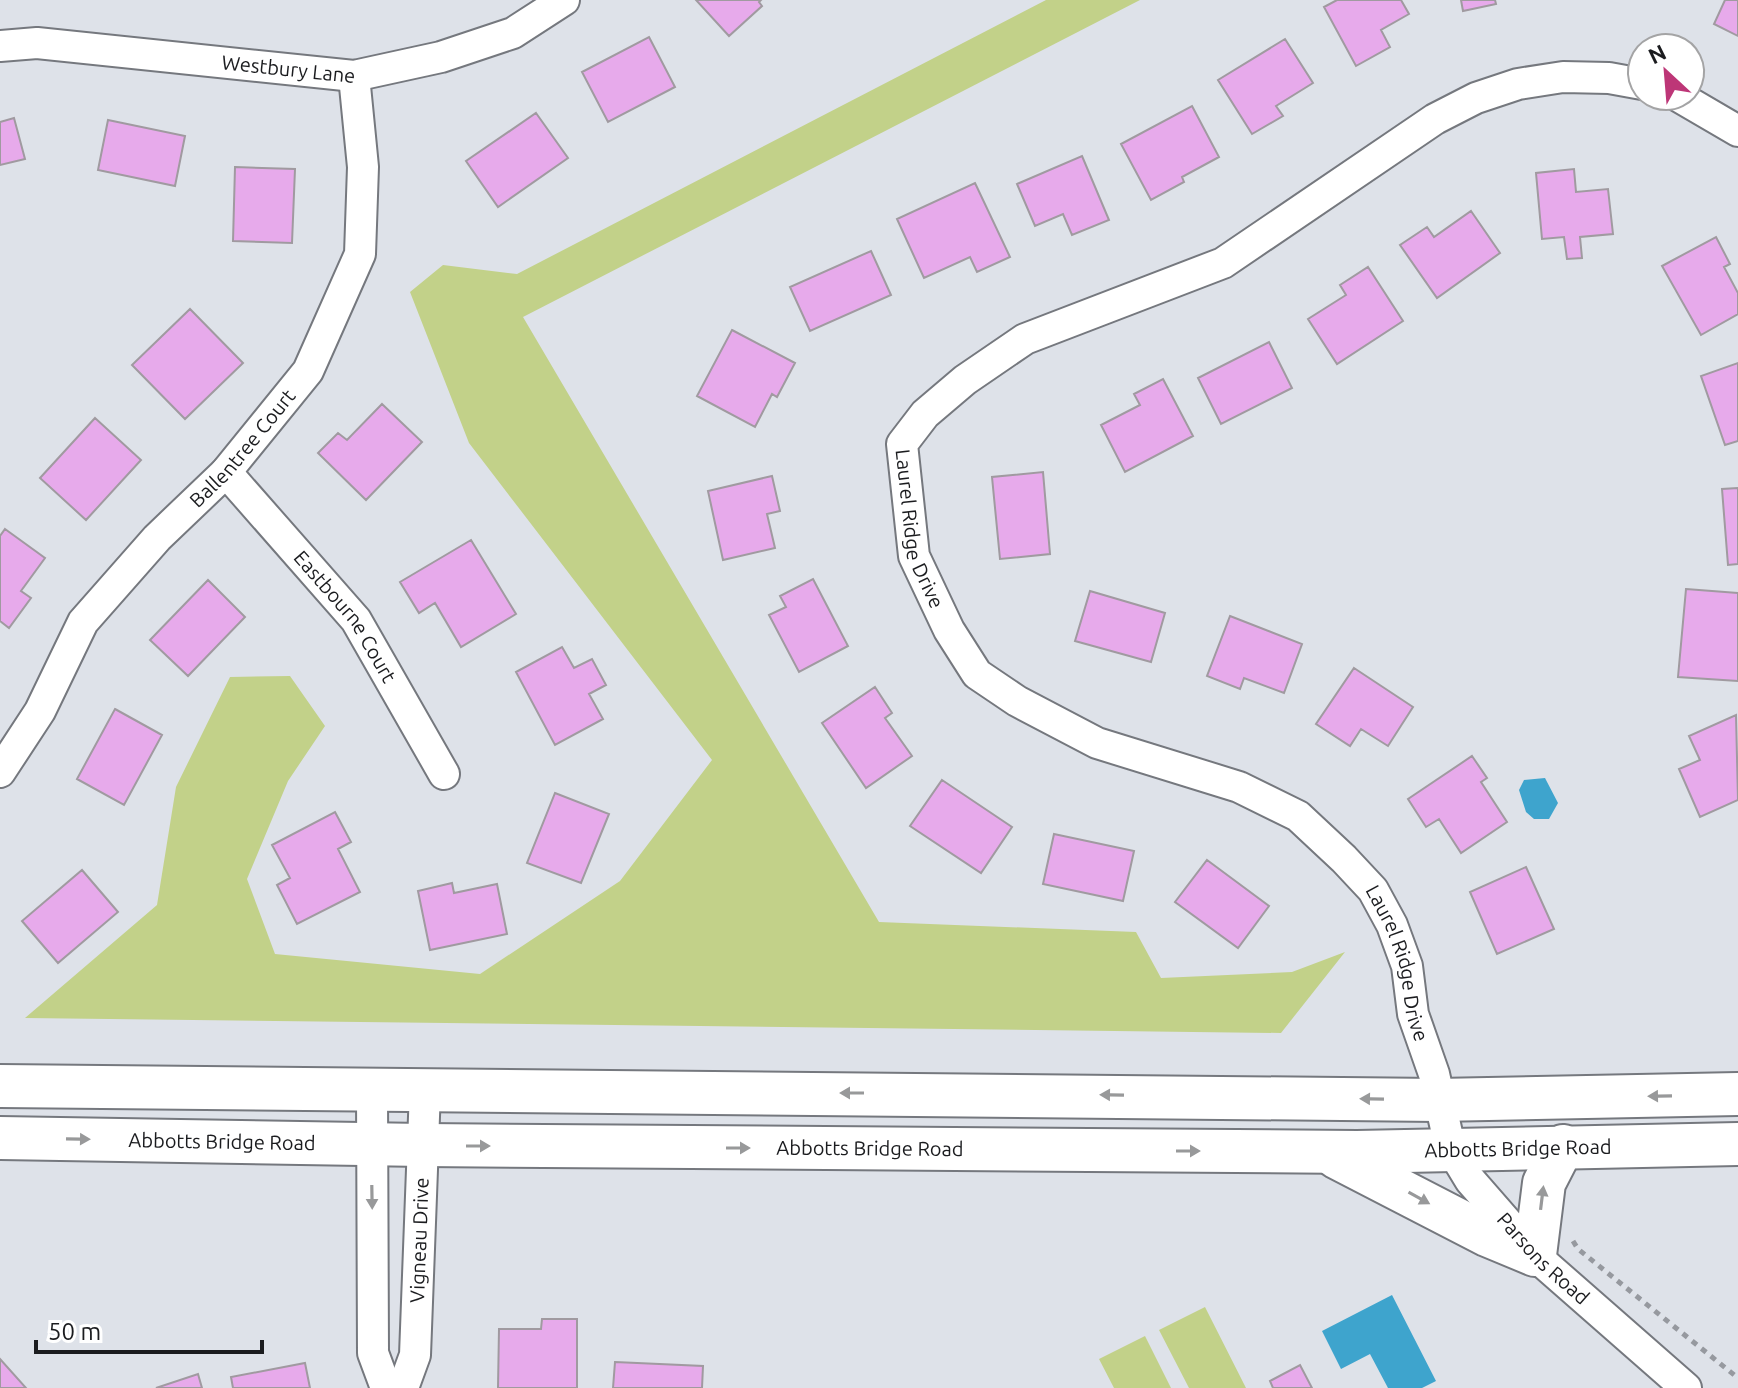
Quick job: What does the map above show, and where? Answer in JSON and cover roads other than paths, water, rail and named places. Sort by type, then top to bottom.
[{"type":"main road","points":[[0,1086],[1438,1100],[1738,1094]]},
{"type":"main road","name":"Abbotts Bridge Road","points":[[0,1138],[423,1145],[1324,1151],[1738,1144]]},
{"type":"main road","points":[[1324,1151],[1382,1177],[1487,1235],[1553,1246],[1544,1183],[1563,1146]]},
{"type":"street","name":"Westbury Lane","points":[[0,46],[37,43],[354,76],[441,57],[513,33],[564,0]]},
{"type":"street","name":"Ballentree Court","points":[[0,772],[40,711],[83,622],[157,538],[226,472],[308,371],[360,254],[363,167],[354,76]]},
{"type":"street","name":"Laurel Ridge Drive","points":[[1438,1100],[1434,1074],[1413,1014],[1407,966],[1392,925],[1373,890],[1298,816],[1239,787],[1097,743],[1017,701],[977,674],[949,630],[914,556],[905,501],[902,444],[925,414],[1025,339],[1223,263],[1399,147],[1435,119],[1476,98],[1518,84],[1563,77],[1626,81]]},
{"type":"street","points":[[1705,112],[1738,131]]},
{"type":"street","name":"Eastbourne Court","points":[[226,472],[356,620],[444,774]]},
{"type":"street","name":"Vigneau Drive","points":[[403,1388],[415,1355],[425,1090]]},
{"type":"street","points":[[372,1091],[373,1353],[386,1388]]},
{"type":"street","name":"Parsons Road","points":[[1438,1100],[1450,1147],[1493,1210],[1553,1246],[1686,1388]]},
{"type":"water","points":[[1545,778],[1558,803],[1549,819],[1534,819],[1526,812],[1519,790],[1524,780]]},
{"type":"water","points":[[1392,1295],[1436,1381],[1422,1388],[1388,1388],[1370,1354],[1341,1369],[1322,1331]]}]
